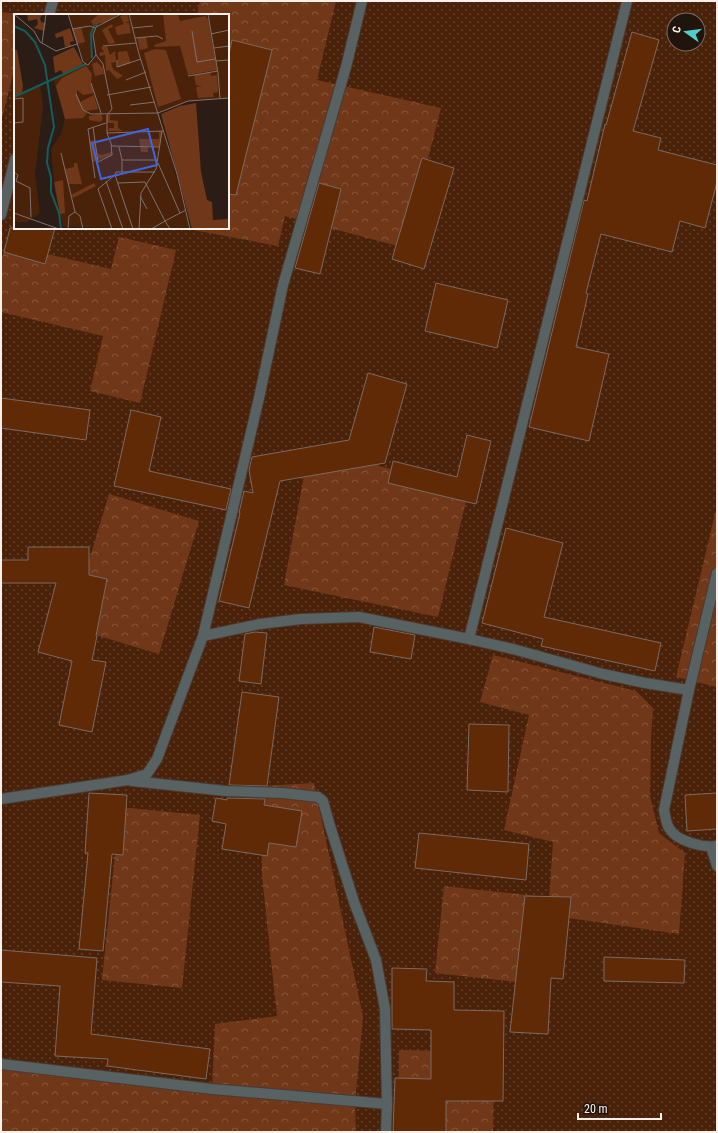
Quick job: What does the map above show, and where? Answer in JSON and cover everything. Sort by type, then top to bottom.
[{"type":"street","points":[[49,14],[53,1]]},
{"type":"street","points":[[1,799],[128,780],[147,774],[157,759],[203,636],[259,398],[283,285],[346,67],[362,1]]},
{"type":"street","points":[[469,639],[627,1]]},
{"type":"street","points":[[1,215],[14,163]]},
{"type":"street","points":[[717,573],[689,690],[664,810],[669,828],[678,837],[695,845],[714,847],[717,866]]},
{"type":"street","points":[[203,636],[267,623],[301,619],[359,617],[513,648],[603,674],[689,690]]},
{"type":"street","points":[[128,780],[226,791],[283,793],[318,797],[323,801],[354,902],[376,960],[385,1008],[387,1104],[386,1132]]},
{"type":"street","points":[[1,1064],[212,1089],[387,1104]]},
{"type":"shaded area","points":[[1,1],[717,1],[717,1132],[1,1132]]},
{"type":"green space","points":[[200,1],[336,1],[317,80],[441,108],[405,248],[285,216],[278,246],[188,229],[229,229],[229,14],[197,14]]},
{"type":"green space","points":[[1,12],[18,14],[14,14],[14,70],[1,122]]},
{"type":"green space","points":[[119,237],[176,250],[140,403],[90,391],[103,336],[1,312],[1,263],[5,244],[111,269]]},
{"type":"green space","points":[[309,448],[469,489],[438,617],[284,585]]},
{"type":"green space","points":[[109,494],[199,521],[159,654],[69,627]]},
{"type":"green space","points":[[717,506],[717,687],[676,677]]},
{"type":"green space","points":[[493,655],[636,691],[653,708],[650,796],[659,833],[685,853],[679,934],[548,915],[553,842],[504,830],[529,715],[480,702]]},
{"type":"green space","points":[[314,783],[363,1017],[355,1103],[356,1132],[1,1132],[1,1064],[212,1087],[215,1024],[277,1016],[262,876],[261,786]]},
{"type":"green space","points":[[120,807],[200,815],[182,988],[102,980]]},
{"type":"green space","points":[[444,886],[535,896],[525,983],[435,973]]},
{"type":"green space","points":[[399,1050],[494,1052],[493,1132],[398,1132]]},
{"type":"building","points":[[632,32],[659,40],[633,131],[661,138],[658,150],[717,165],[717,182],[705,228],[680,221],[672,252],[601,234],[586,293],[588,294],[576,347],[609,354],[589,441],[529,427],[584,200],[587,201],[605,124],[606,125]]},
{"type":"building","points":[[232,40],[272,50],[236,195],[229,194],[229,54]]},
{"type":"building","points":[[422,158],[454,168],[424,269],[392,259]]},
{"type":"building","points":[[319,183],[341,189],[320,274],[295,268]]},
{"type":"building","points":[[10,228],[55,229],[45,264],[4,252]]},
{"type":"building","points":[[436,283],[508,300],[497,348],[425,331]]},
{"type":"building","points":[[368,373],[407,384],[385,463],[280,481],[249,608],[219,601],[244,491],[253,493],[249,470],[252,457],[349,440]]},
{"type":"building","points":[[1,398],[90,410],[86,440],[1,428]]},
{"type":"building","points":[[131,410],[161,417],[149,471],[231,489],[226,510],[114,486]]},
{"type":"building","points":[[467,435],[491,441],[476,504],[388,483],[393,461],[457,477]]},
{"type":"building","points":[[506,528],[563,543],[544,617],[661,643],[655,671],[541,646],[543,639],[482,623]]},
{"type":"building","points":[[28,547],[89,547],[89,575],[107,579],[92,660],[106,662],[92,732],[59,725],[72,661],[38,652],[56,583],[1,583],[1,560],[28,560]]},
{"type":"building","points":[[374,627],[415,635],[411,659],[370,652]]},
{"type":"building","points":[[255,632],[267,633],[261,684],[239,681],[245,634]]},
{"type":"building","points":[[242,692],[279,697],[267,786],[229,785]]},
{"type":"building","points":[[469,724],[509,725],[508,792],[467,790]]},
{"type":"building","points":[[89,793],[127,795],[123,855],[112,854],[103,951],[79,949],[88,853],[85,853]]},
{"type":"building","points":[[717,793],[717,829],[687,831],[685,795]]},
{"type":"building","points":[[216,798],[227,800],[227,798],[265,799],[264,805],[302,811],[296,847],[269,843],[267,856],[222,849],[226,824],[212,821]]},
{"type":"building","points":[[419,833],[529,844],[526,880],[415,868]]},
{"type":"building","points":[[525,896],[571,897],[563,979],[551,978],[548,1034],[510,1032]]},
{"type":"building","points":[[1,950],[97,958],[91,1034],[210,1049],[206,1079],[107,1066],[108,1059],[55,1056],[60,986],[1,982]]},
{"type":"building","points":[[604,957],[685,960],[684,983],[604,981]]},
{"type":"building","points":[[392,968],[427,969],[426,981],[454,982],[454,1010],[504,1011],[503,1101],[446,1101],[446,1132],[393,1132],[395,1078],[431,1079],[431,1030],[392,1029]]}]
